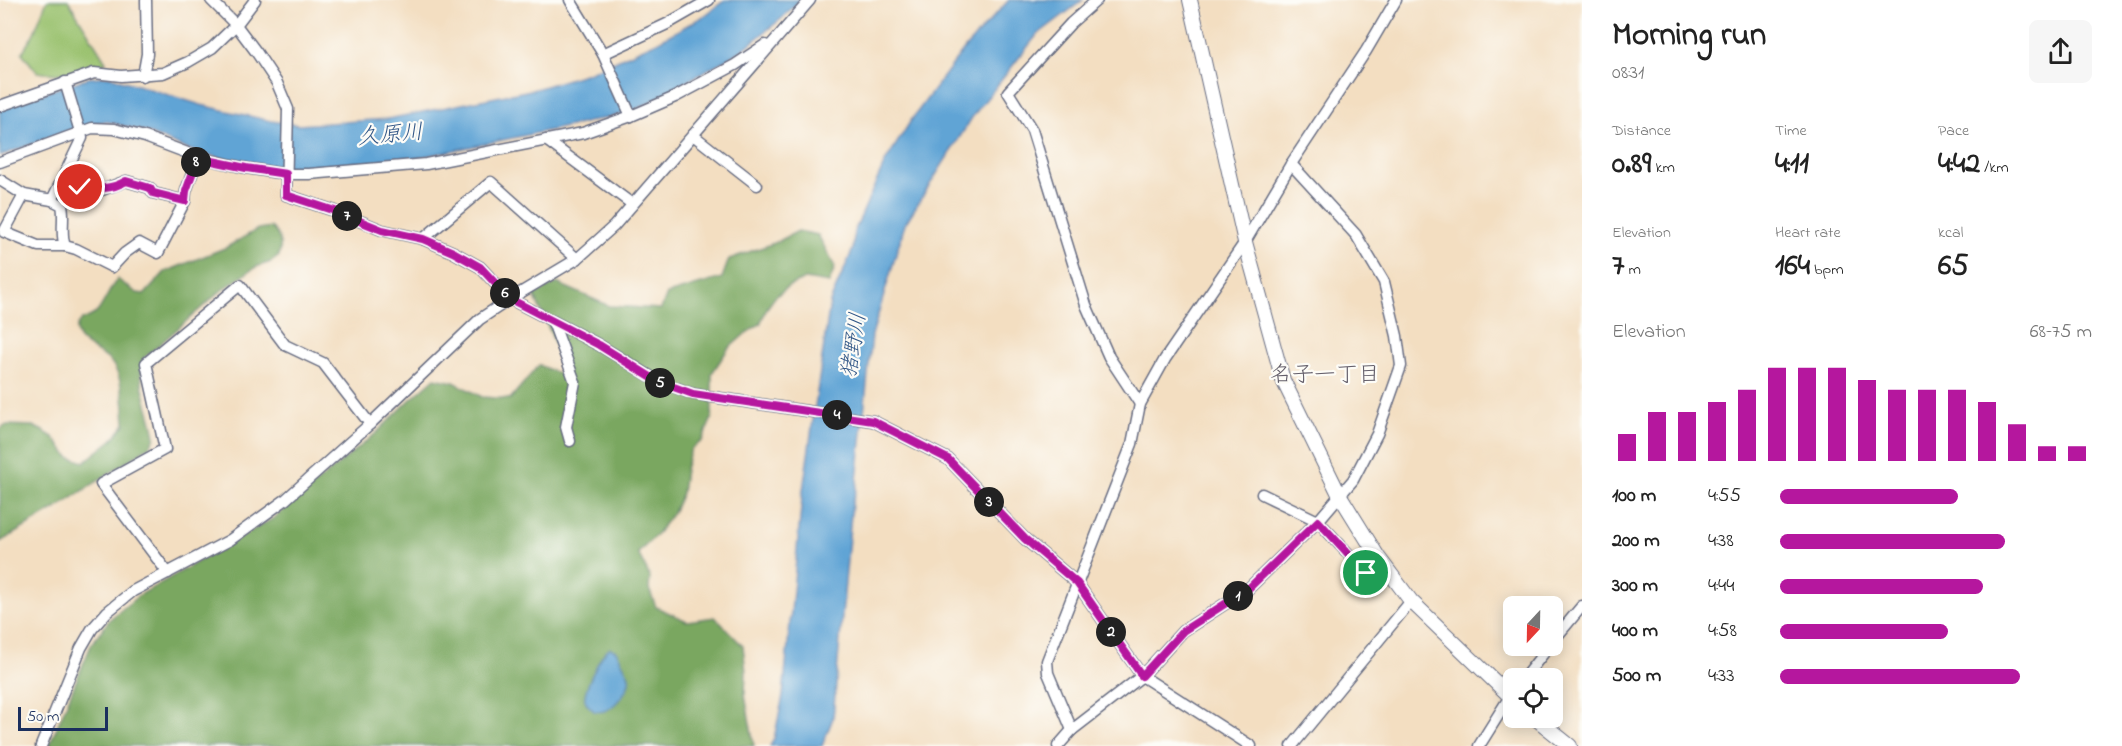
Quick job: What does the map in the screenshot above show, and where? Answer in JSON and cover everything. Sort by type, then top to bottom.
[{"type":"street","points":[[142,76],[147,54],[146,0]]},
{"type":"street","points":[[211,0],[236,25],[277,83],[288,109],[286,195],[382,230],[423,239],[453,252],[480,267],[510,299],[599,345],[657,381],[693,394],[873,421],[948,459],[1025,539],[1077,583],[1142,676],[1251,746]]},
{"type":"street","points":[[0,106],[94,73],[121,76],[163,74],[212,48],[236,25],[255,0]]},
{"type":"street","points":[[570,0],[603,54],[631,116]]},
{"type":"street","points":[[603,54],[667,24],[709,0]]},
{"type":"street","points":[[40,746],[81,648],[92,629],[106,612],[133,591],[230,540],[285,500],[370,424],[480,319],[577,259],[614,226],[810,0]]},
{"type":"street","points":[[1097,0],[1071,23],[1008,92],[1032,130],[1086,305],[1108,357],[1140,404]]},
{"type":"street","points":[[1072,730],[1048,673],[1047,662],[1132,444],[1140,404],[1165,359],[1245,242],[1396,0]]},
{"type":"street","points":[[1191,5],[1245,242],[1283,380],[1339,494],[1378,557],[1412,601],[1503,687]]},
{"type":"street","points":[[0,162],[92,128],[114,129],[198,158],[286,174],[426,164],[583,132],[631,116],[675,97],[735,65],[778,36]]},
{"type":"street","points":[[52,200],[82,138],[65,82]]},
{"type":"street","points":[[693,135],[757,185]]},
{"type":"street","points":[[546,140],[632,204]]},
{"type":"street","points":[[24,195],[2,232],[38,246],[65,246],[76,249],[112,267],[125,253],[139,243],[158,253],[185,201],[186,191],[198,158]]},
{"type":"street","points":[[1058,746],[1072,730],[1142,676],[1183,631],[1248,589],[1318,521],[1353,480],[1377,435],[1401,366],[1397,336],[1384,282],[1356,235],[1291,165]]},
{"type":"street","points":[[0,180],[24,195],[52,200],[62,205],[65,246]]},
{"type":"street","points":[[61,182],[102,190],[126,181],[150,188],[153,193],[185,201]]},
{"type":"street","points":[[423,239],[492,182],[577,259]]},
{"type":"street","points":[[168,573],[101,484],[165,450],[146,363],[240,285],[285,345],[323,363],[370,424]]},
{"type":"street","points":[[553,321],[574,382],[566,426],[570,441]]},
{"type":"street","points":[[1262,494],[1318,521],[1366,573],[1378,557]]},
{"type":"street","points":[[1292,746],[1412,601]]},
{"type":"street","points":[[1563,629],[1582,606]]},
{"type":"street","points":[[1532,668],[1541,656]]},
{"type":"street","points":[[1479,746],[1503,710]]},
{"type":"street","points":[[1548,728],[1570,746]]},
{"type":"green space","points":[[47,0],[68,0],[106,62],[72,73],[37,72],[22,53],[34,33]]},
{"type":"green space","points":[[271,227],[280,240],[279,256],[271,262],[256,267],[222,290],[143,359],[141,369],[143,388],[155,437],[150,446],[57,508],[0,542],[0,429],[5,425],[33,426],[53,437],[69,457],[84,462],[112,440],[125,424],[118,374],[110,361],[83,342],[77,332],[81,321],[98,311],[117,279],[137,293],[145,294],[165,272],[227,247],[258,229]]},
{"type":"green space","points":[[798,231],[818,235],[835,267],[829,283],[805,279],[789,286],[775,297],[760,324],[728,349],[712,373],[712,418],[702,441],[691,449],[685,469],[682,493],[673,513],[638,553],[650,577],[649,589],[656,607],[687,621],[715,617],[743,646],[746,672],[745,695],[754,746],[49,746],[92,643],[110,619],[138,596],[274,518],[375,434],[435,378],[454,382],[482,397],[510,399],[539,365],[566,377],[534,295],[557,283],[609,306],[661,309],[667,294],[722,278],[729,259],[777,242]]},
{"type":"water","name":"久原川","points":[[725,0],[800,0],[781,19],[741,51],[641,107],[580,124],[398,162],[303,170],[243,164],[187,149],[146,132],[105,121],[64,132],[0,156],[0,108],[88,78],[108,76],[201,105],[299,125],[388,119],[536,89],[588,73],[657,42],[704,16]]},
{"type":"water","name":"猪野川","points":[[1009,0],[1083,0],[1037,35],[973,116],[905,224],[872,335],[856,490],[852,503],[833,718],[822,746],[770,746],[774,739],[783,696],[802,497],[830,302],[853,249],[854,232],[885,162],[912,119],[965,48]]},
{"type":"water","points":[[610,648],[616,651],[629,677],[629,682],[625,692],[612,706],[604,711],[594,711],[586,703],[585,694],[598,664]]},
{"type":"district","name":"名子一丁目","points":[[1325,373]]},
{"type":"route","points":[[80,187],[102,190],[126,181],[150,188],[153,193],[185,201],[186,191],[198,158],[286,174],[286,195],[382,230],[423,239],[453,252],[480,267],[510,299],[599,345],[657,381],[693,394],[873,421],[948,459],[1025,539],[1077,583],[1142,676],[1183,631],[1248,589],[1318,521],[1366,573]]}]
